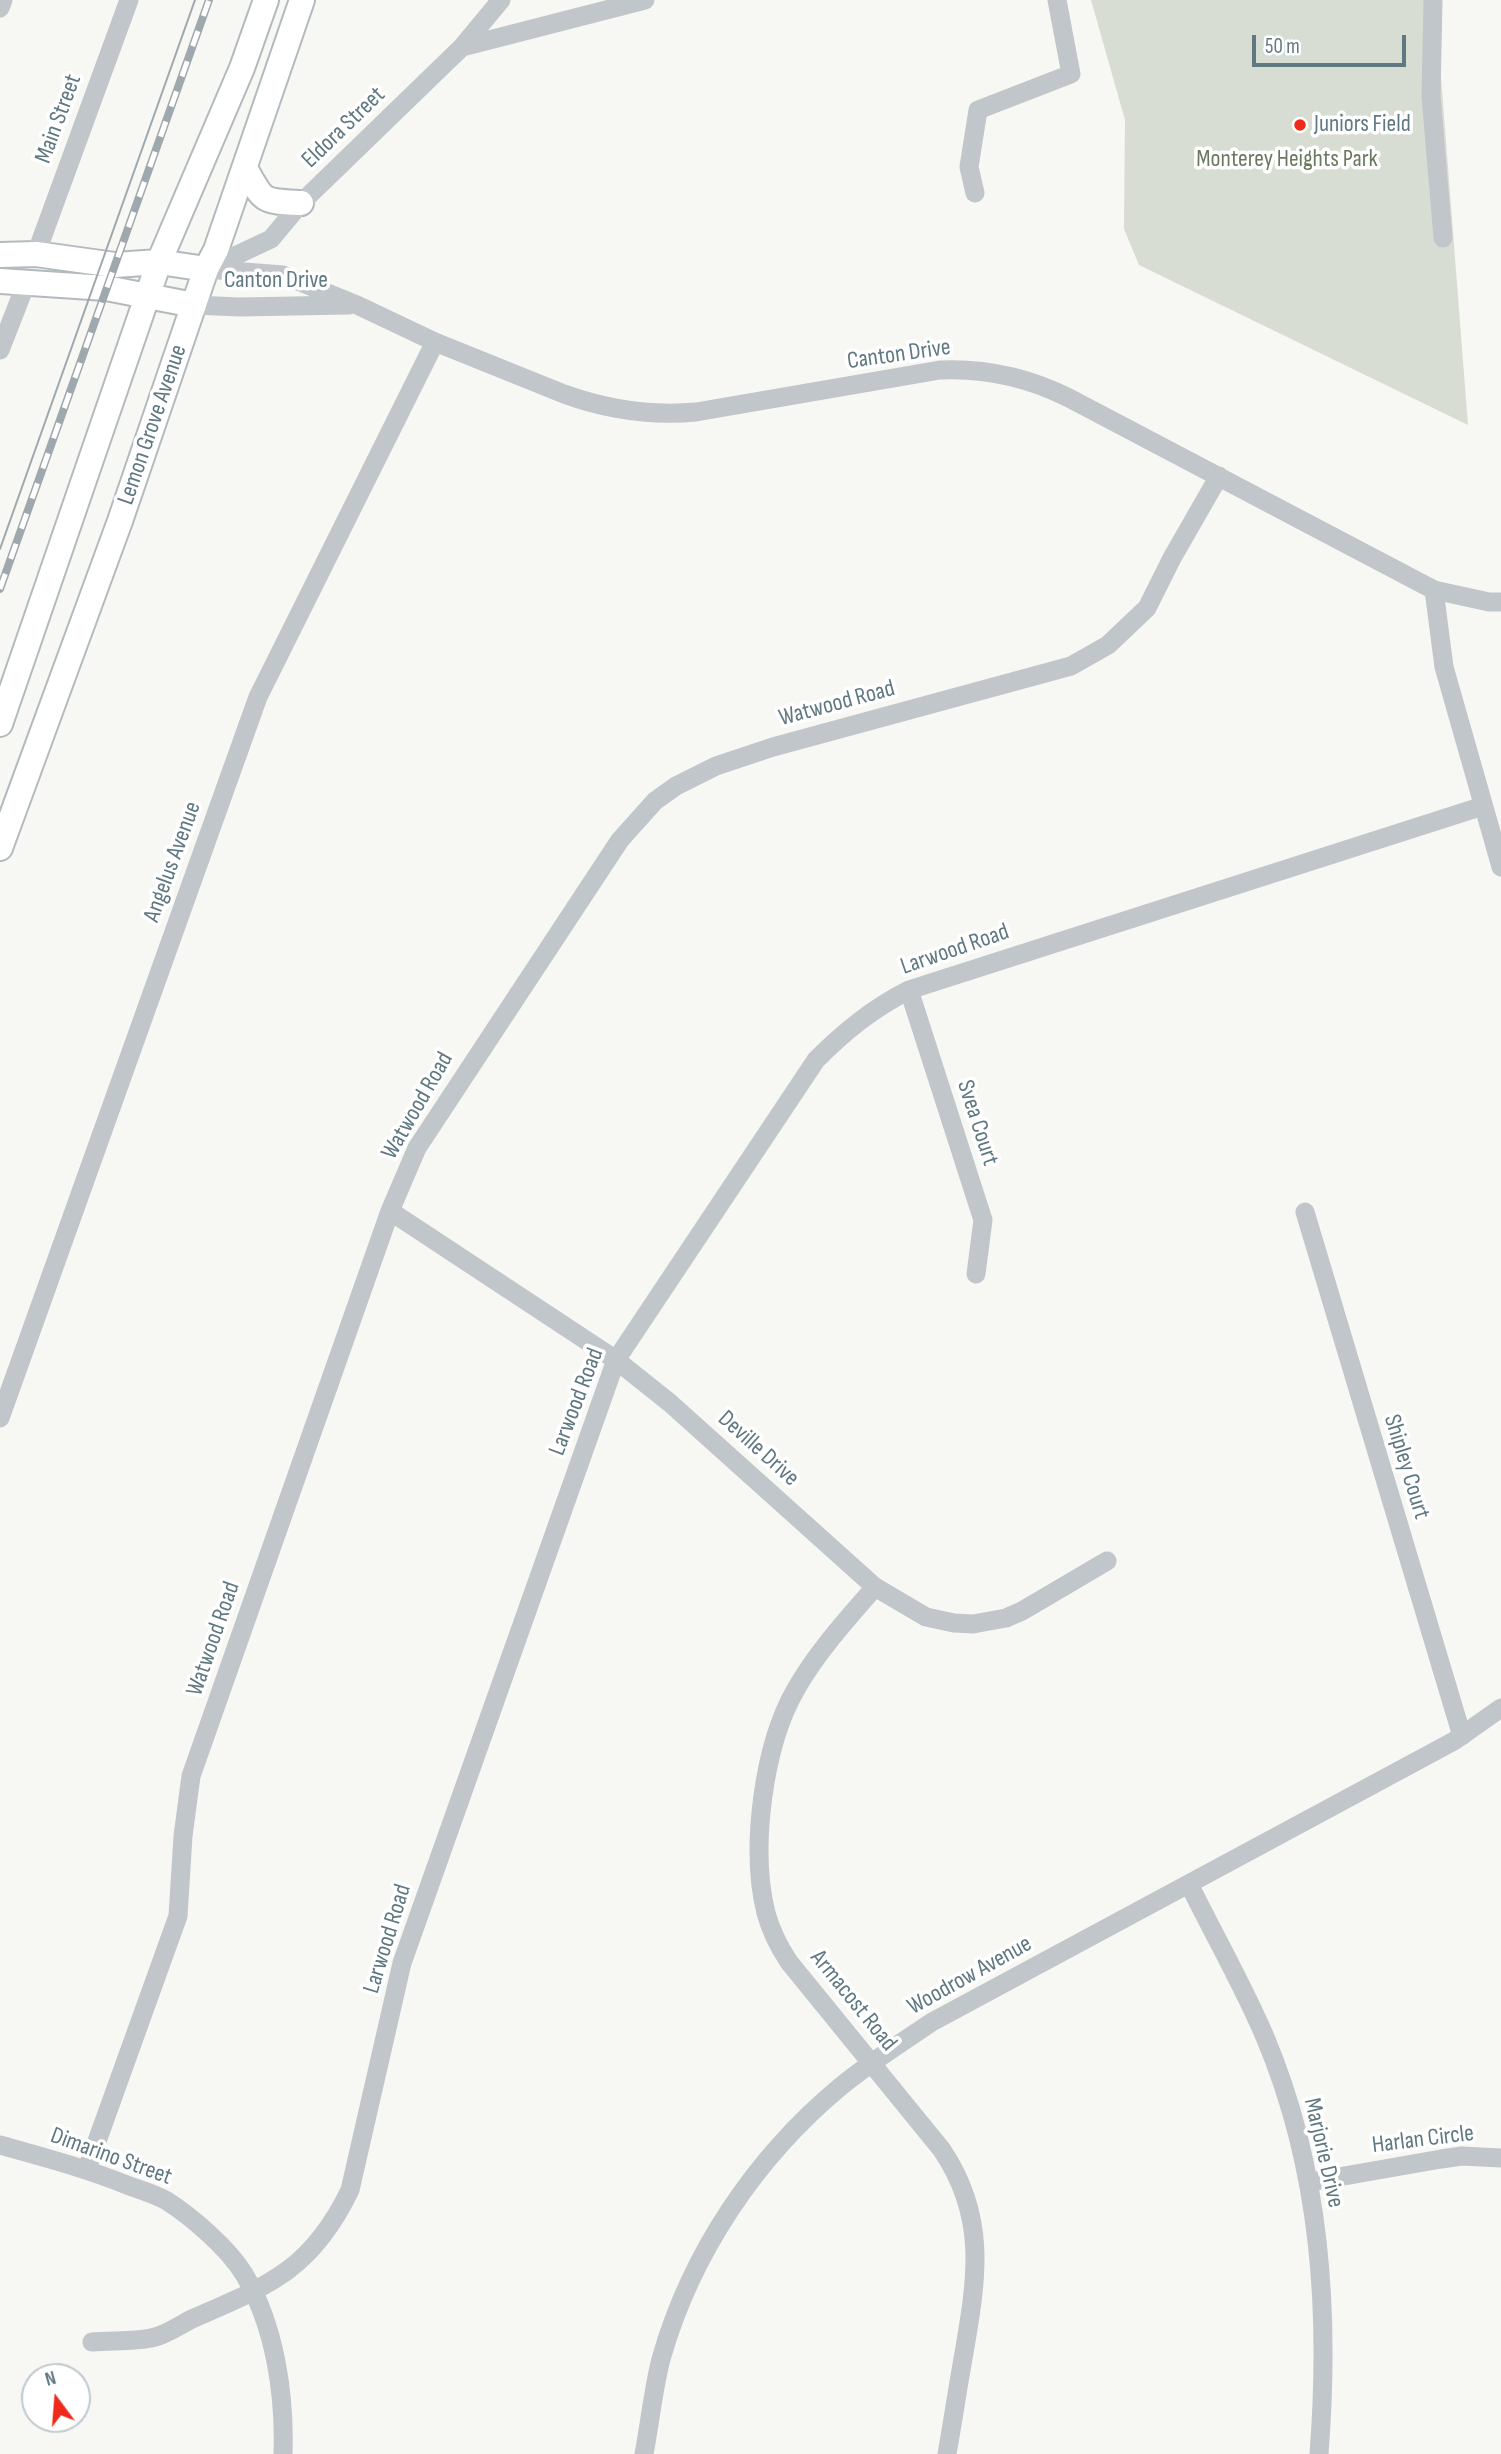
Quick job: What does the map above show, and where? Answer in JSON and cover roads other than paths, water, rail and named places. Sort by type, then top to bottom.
[{"type":"main road","name":"Lemon Grove Avenue","points":[[0,724],[146,297],[242,68],[266,0]]},
{"type":"main road","name":"Lemon Grove Avenue","points":[[0,848],[120,521],[302,0]]},
{"type":"main road","points":[[245,168],[260,195],[268,201],[301,203]]},
{"type":"main road","points":[[0,255],[36,254],[115,265],[159,262],[206,269]]},
{"type":"main road","points":[[0,281],[106,288],[194,305]]},
{"type":"street","points":[[0,8],[3,0]]},
{"type":"street","name":"Main Street","points":[[36,254],[128,0]]},
{"type":"street","name":"Eldora Street","points":[[206,269],[271,239],[301,203],[462,47],[501,0]]},
{"type":"street","points":[[462,47],[645,0]]},
{"type":"street","points":[[975,193],[969,167],[978,110],[1071,74],[1057,0]]},
{"type":"street","points":[[1433,0],[1431,96],[1443,238]]},
{"type":"street","name":"Canton Drive","points":[[206,269],[284,275],[357,305],[435,342],[585,402],[625,411],[652,414],[696,412],[940,370],[1000,373],[1052,390],[1219,475],[1434,590],[1489,602],[1501,602]]},
{"type":"street","points":[[0,350],[27,281]]},
{"type":"street","name":"Canton Drive","points":[[194,305],[357,305]]},
{"type":"street","name":"Angelus Avenue","points":[[0,1418],[258,697],[435,342]]},
{"type":"street","name":"Watwood Road","points":[[87,2169],[178,1916],[183,1836],[191,1776],[390,1211],[417,1148],[440,1110],[620,840],[655,802],[676,786],[716,766],[773,747],[1071,666],[1108,645],[1147,608],[1219,475]]},
{"type":"street","points":[[1434,590],[1444,667],[1501,867]]},
{"type":"street","name":"Larwood Road","points":[[92,2342],[153,2338],[253,2292],[285,2274],[309,2253],[336,2220],[350,2190],[402,1963],[617,1360],[816,1060],[843,1032],[886,1002],[909,990],[1483,806]]},
{"type":"street","name":"Svea Court","points":[[909,990],[983,1220],[976,1274]]},
{"type":"street","name":"Deville Drive","points":[[390,1211],[617,1360],[670,1403],[875,1587],[926,1617],[954,1623],[990,1622],[1022,1611],[1107,1561]]},
{"type":"street","name":"Shipley Court","points":[[1305,1212],[1462,1736]]},
{"type":"street","name":"Armacost Road","points":[[875,1587],[795,1690],[772,1747],[764,1786],[760,1860],[766,1915],[779,1947],[953,2167],[970,2206],[976,2254],[973,2300],[947,2454]]},
{"type":"street","name":"Woodrow Avenue","points":[[644,2454],[661,2359],[688,2287],[720,2225],[750,2182],[787,2136],[813,2110],[871,2063],[932,2022],[1462,1736],[1501,1708]]},
{"type":"street","name":"Marjorie Drive","points":[[1189,1884],[1265,2037],[1294,2122],[1310,2182],[1321,2287],[1324,2352],[1319,2454]]},
{"type":"street","name":"Dimarino Street","points":[[0,2145],[87,2169],[164,2199],[202,2227],[242,2271],[275,2350],[284,2429],[283,2454]]},
{"type":"street","name":"Harlan Circle","points":[[1310,2182],[1462,2156],[1501,2158]]},
{"type":"tram line","points":[[0,549],[195,0]]},
{"type":"railway","points":[[0,589],[209,0]]},
{"type":"place","name":"Juniors Field","points":[[1300,125]]},
{"type":"park label","name":"Monterey Heights Park","points":[[1287,160]]}]
